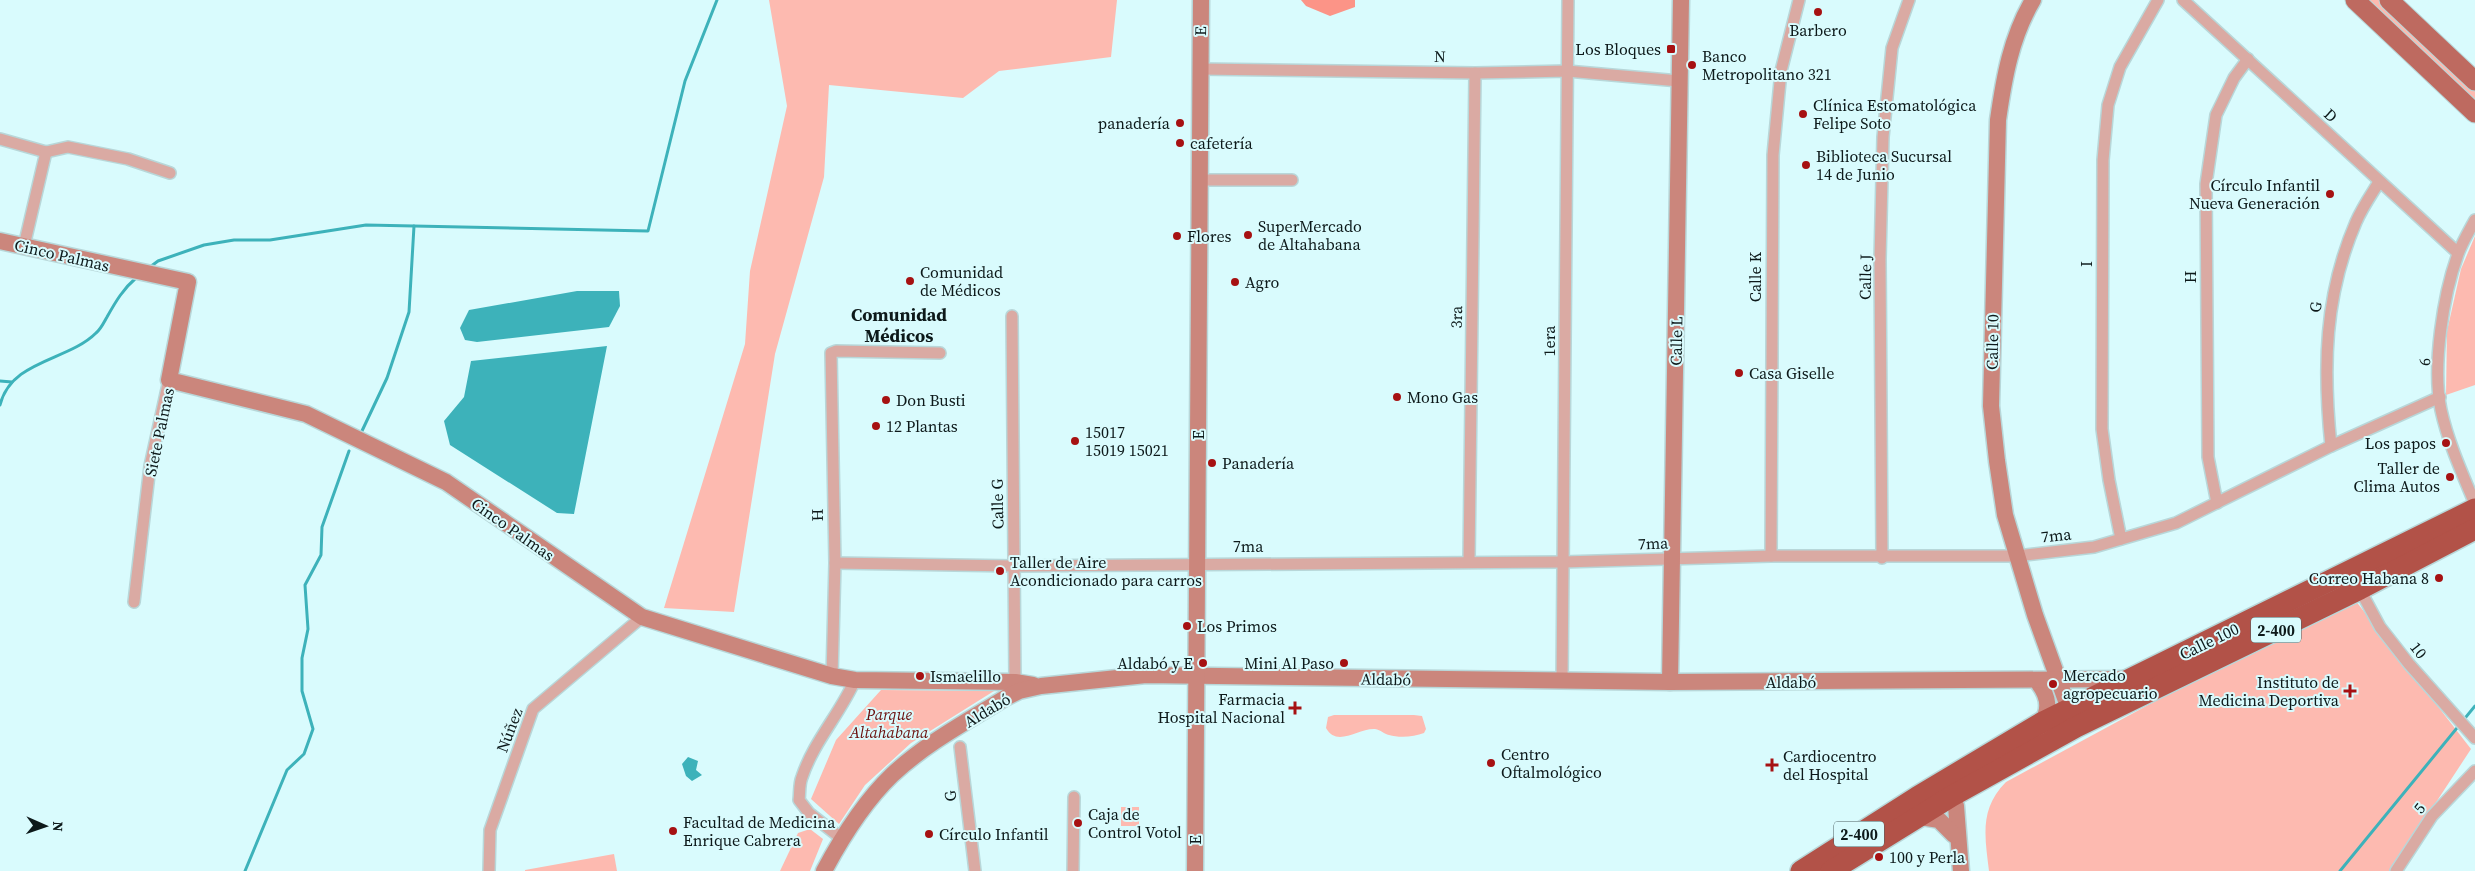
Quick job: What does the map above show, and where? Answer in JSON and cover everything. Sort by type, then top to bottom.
[{"type":"highway","name":"Calle 100","points":[[1949,788],[2042,723],[2072,718],[2356,580],[2475,509]]},
{"type":"highway","name":"Calle 100","points":[[1949,788],[1980,780],[2132,679],[2475,529]]},
{"type":"highway","name":"2-400","points":[[1831,871],[1920,817],[1949,788]]},
{"type":"highway","name":"2-400","points":[[1801,871],[1949,788]]},
{"type":"main road","points":[[2355,0],[2475,113]]},
{"type":"main road","points":[[2389,0],[2475,81]]},
{"type":"street","name":"E","points":[[1195,871],[1201,0]]},
{"type":"street","name":"1era","points":[[1562,682],[1568,0]]},
{"type":"street","name":"Calle L","points":[[1670,682],[1681,0]]},
{"type":"street","name":"Calle K","points":[[1771,556],[1773,155],[1781,71],[1799,0]]},
{"type":"street","name":"Calle J","points":[[1882,558],[1880,259],[1883,136],[1892,48],[1909,0]]},
{"type":"street","name":"Calle 10","points":[[2032,0],[2015,39],[2004,75],[1998,120],[1991,406],[2005,515],[2047,650],[2072,718]]},
{"type":"street","name":"I","points":[[2121,539],[2109,480],[2102,429],[2103,160],[2108,105],[2120,66],[2158,0]]},
{"type":"street","name":"D","points":[[2183,0],[2458,253]]},
{"type":"street","name":"H","points":[[2217,503],[2208,456],[2206,184],[2216,115],[2234,78],[2248,59]]},
{"type":"street","name":"N","points":[[1200,69],[1475,73],[1567,71],[1680,81]]},
{"type":"street","name":"3ra","points":[[1469,562],[1475,73]]},
{"type":"street","points":[[0,139],[46,152],[68,148],[128,159],[170,173]]},
{"type":"street","points":[[24,246],[46,152]]},
{"type":"street","points":[[1199,180],[1292,180]]},
{"type":"street","name":"G","points":[[2331,446],[2326,393],[2326,347],[2333,296],[2340,268],[2356,221],[2379,182]]},
{"type":"street","name":"6","points":[[2475,220],[2458,253],[2442,327],[2440,397],[2446,430],[2475,504]]},
{"type":"street","name":"Cinco Palmas","points":[[0,241],[168,278]]},
{"type":"street","name":"Siete Palmas","points":[[134,602],[150,466],[188,282],[168,278]]},
{"type":"street","name":"Calle G","points":[[1012,316],[1017,686]]},
{"type":"street","name":"H","points":[[832,676],[835,562],[831,353],[836,351],[940,353]]},
{"type":"street","name":"Cinco Palmas","points":[[169,380],[306,414],[446,482],[642,617],[832,676],[855,680],[1041,686]]},
{"type":"street","name":"7ma","points":[[835,562],[1014,566],[1197,563],[1563,562],[1771,556],[1882,558],[2017,556],[2094,547],[2176,523],[2331,446],[2440,397]]},
{"type":"street","name":"10","points":[[2356,580],[2380,627],[2409,664],[2475,738]]},
{"type":"street","name":"Núñez","points":[[489,871],[490,830],[534,709],[642,617]]},
{"type":"street","points":[[2032,682],[2036,672],[2044,663],[2047,650]]},
{"type":"street","name":"Aldabó","points":[[1041,686],[1146,675],[1562,682],[2032,682],[2132,679]]},
{"type":"street","points":[[841,838],[809,814],[799,800],[801,778],[821,737],[847,698],[855,680]]},
{"type":"street","points":[[2032,682],[2058,694],[2072,718]]},
{"type":"street","points":[[2032,682],[2045,692],[2048,702],[2048,712],[2042,723]]},
{"type":"street","name":"Aldabó","points":[[824,871],[841,838],[891,776],[922,750],[1017,686]]},
{"type":"street","name":"G","points":[[960,747],[975,871]]},
{"type":"street","name":"5","points":[[2396,871],[2432,816],[2475,771]]},
{"type":"street","points":[[1956,835],[1971,794],[1980,780]]},
{"type":"street","points":[[1949,788],[1956,806],[1956,835],[1960,871]]},
{"type":"street","points":[[1073,871],[1074,797]]},
{"type":"street","points":[[1920,817],[1939,820],[1956,835]]},
{"type":"green space","points":[[769,0],[1117,0],[1111,57],[999,71],[963,98],[829,85],[824,177],[775,354],[734,612],[664,608],[745,344],[750,271],[787,106]]},
{"type":"green space","points":[[2364,0],[2382,0],[2475,87],[2475,102]]},
{"type":"green space","points":[[2475,236],[2475,385],[2446,395],[2447,331],[2461,269]]},
{"type":"green space","points":[[2355,600],[2471,749],[2391,871],[1989,871],[1986,847],[1988,813],[1997,792],[2006,782],[2248,651]]},
{"type":"green space","name":"Parque Altahabana","points":[[881,690],[994,691],[911,743],[865,785],[839,824],[811,799],[836,740]]},
{"type":"green space","points":[[1334,715],[1422,716],[1426,729],[1424,733],[1406,737],[1397,737],[1379,730],[1368,729],[1342,737],[1331,734],[1326,728],[1328,717]]},
{"type":"green space","points":[[1121,807],[1139,807],[1139,826],[1121,826]]},
{"type":"green space","points":[[810,829],[823,839],[810,871],[780,871],[798,833]]},
{"type":"green space","points":[[614,854],[617,871],[525,871],[525,870]]},
{"type":"shaded area","points":[[1301,0],[1355,0],[1355,7],[1330,16],[1306,6]]},
{"type":"water","points":[[577,291],[619,291],[620,306],[609,327],[477,342],[465,340],[460,328],[469,310]]},
{"type":"water","points":[[607,346],[574,514],[557,513],[450,445],[444,421],[464,397],[471,361]]},
{"type":"water","points":[[688,757],[698,761],[696,770],[702,775],[692,781],[686,776],[682,764]]},
{"type":"waterway","points":[[150,267],[158,261],[204,245],[234,240],[270,240],[366,225],[648,231],[685,81],[717,0]]},
{"type":"waterway","points":[[361,433],[387,378],[409,312],[414,226]]},
{"type":"waterway","points":[[0,405],[6,390],[16,379],[28,370],[71,350],[98,331],[120,296],[137,277]]},
{"type":"waterway","points":[[0,381],[12,382]]},
{"type":"waterway","points":[[245,871],[287,770],[304,754],[313,729],[302,691],[302,658],[308,629],[305,585],[321,555],[322,527],[349,451]]},
{"type":"waterway","points":[[2340,871],[2475,706]]},
{"type":"place","name":"Barbero","points":[[1818,12]]},
{"type":"place","name":"Los Bloques","points":[[1671,49]]},
{"type":"place","name":"Banco Metropolitano 321","points":[[1692,65]]},
{"type":"place","name":"Clínica Estomatológica Felipe Soto","points":[[1803,114]]},
{"type":"place","name":"panadería","points":[[1180,123]]},
{"type":"place","name":"cafetería","points":[[1180,143]]},
{"type":"place","name":"Biblioteca Sucursal 14 de Junio","points":[[1806,165]]},
{"type":"place","name":"Círculo Infantil Nueva Generación","points":[[2330,194]]},
{"type":"place","name":"SuperMercado de Altahabana","points":[[1248,235]]},
{"type":"place","name":"Flores","points":[[1177,236]]},
{"type":"place","name":"Comunidad de Médicos","points":[[910,281]]},
{"type":"place","name":"Agro","points":[[1235,282]]},
{"type":"place","name":"Casa Giselle","points":[[1739,373]]},
{"type":"place","name":"Mono Gas","points":[[1397,397]]},
{"type":"place","name":"Don Busti","points":[[886,400]]},
{"type":"place","name":"12 Plantas","points":[[876,426]]},
{"type":"place","name":"15017 15019 15021","points":[[1075,441]]},
{"type":"place","name":"Los papos","points":[[2446,443]]},
{"type":"place","name":"Panadería","points":[[1212,463]]},
{"type":"place","name":"Taller de Clima Autos","points":[[2450,477]]},
{"type":"place","name":"Taller de Aire Acondicionado para carros","points":[[1000,571]]},
{"type":"place","name":"Correo Habana 8","points":[[2439,578]]},
{"type":"place","name":"Los Primos","points":[[1187,626]]},
{"type":"place","name":"Aldabó y E","points":[[1203,663]]},
{"type":"place","name":"Mini Al Paso","points":[[1344,663]]},
{"type":"place","name":"Ismaelillo","points":[[920,676]]},
{"type":"place","name":"Mercado agropecuario","points":[[2053,684]]},
{"type":"place","name":"Instituto de Medicina Deportiva","points":[[2350,691]]},
{"type":"place","name":"Farmacia Hospital Nacional","points":[[1295,708]]},
{"type":"place","name":"Centro Oftalmológico","points":[[1491,763]]},
{"type":"place","name":"Cardiocentro del Hospital","points":[[1772,765]]},
{"type":"place","name":"Caja de Control Votol","points":[[1078,823]]},
{"type":"place","name":"Facultad de Medicina Enrique Cabrera","points":[[673,831]]},
{"type":"place","name":"Círculo Infantil","points":[[929,834]]},
{"type":"place","name":"100 y Perla","points":[[1879,857]]},
{"type":"district","name":"Comunidad Médicos","points":[[899,324]]}]
